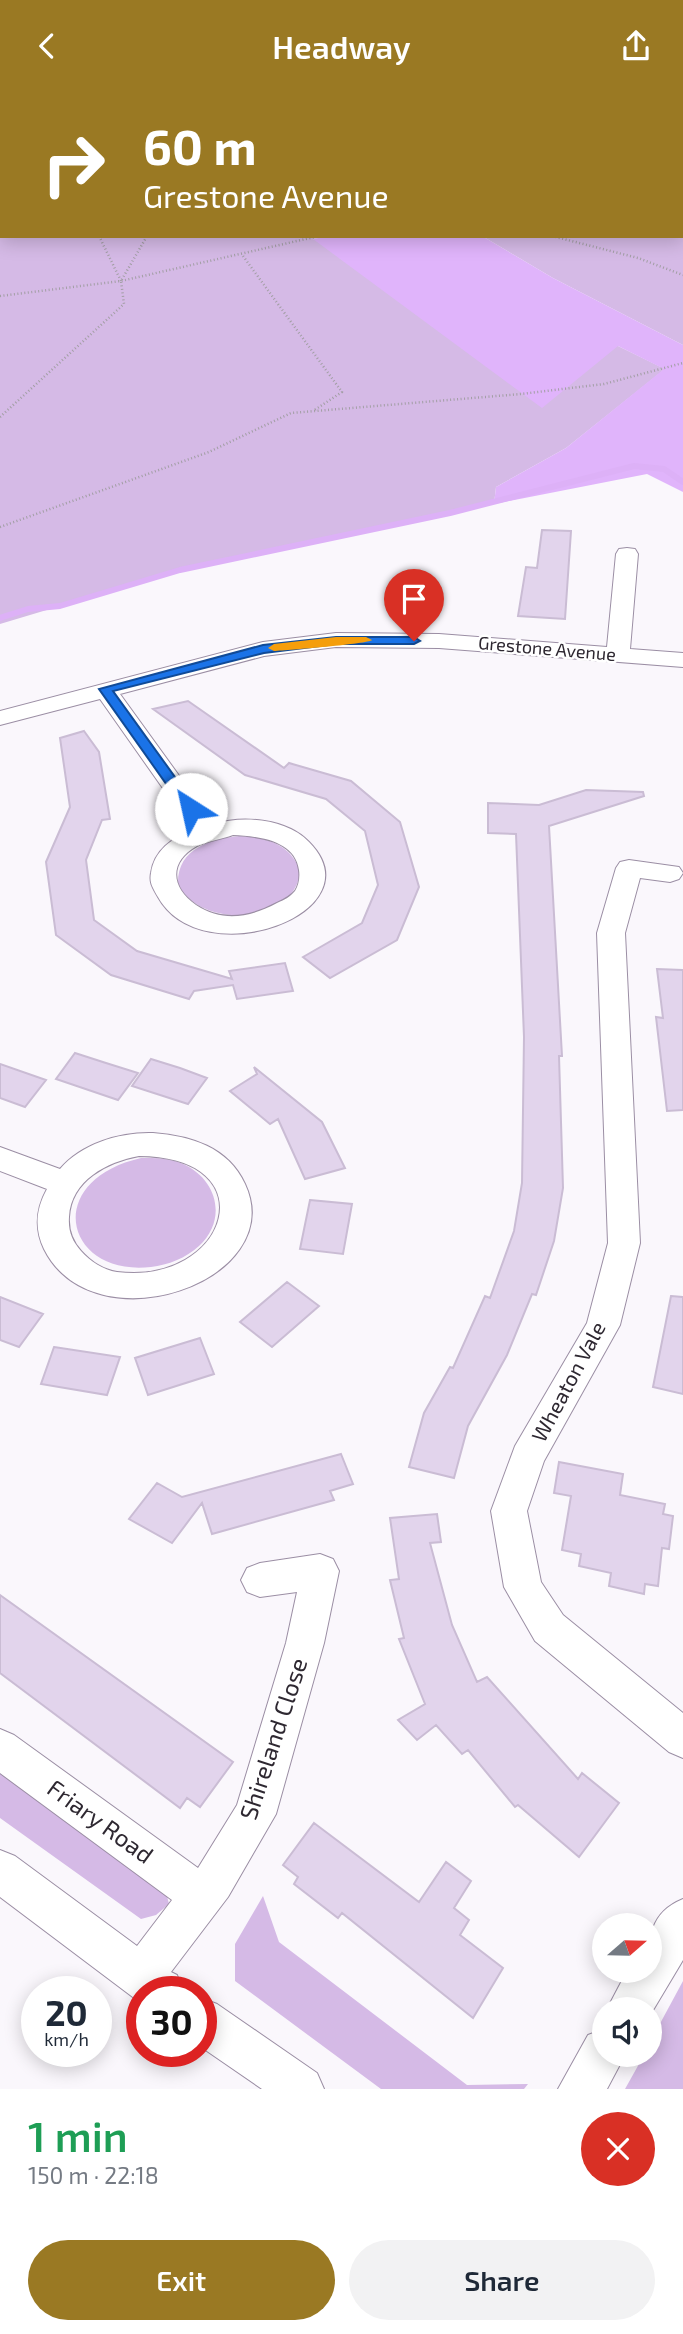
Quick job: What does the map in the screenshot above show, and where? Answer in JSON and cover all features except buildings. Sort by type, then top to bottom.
[{"type":"street","points":[[618,655],[627,554]]},
{"type":"street","name":"Grestone Avenue","points":[[0,718],[263,649],[336,640],[439,641],[683,660]]},
{"type":"street","points":[[105,689],[206,831]]},
{"type":"street","points":[[250,827],[284,836],[297,844],[312,866],[313,878],[309,890],[301,902],[288,911],[253,924],[214,924],[181,911],[163,890],[164,865],[182,843],[206,831],[250,827]]},
{"type":"street","name":"Wheaton Vale","points":[[670,873],[629,868],[611,933],[624,1243],[603,1325],[528,1457],[509,1511],[523,1587],[549,1628],[683,1738]]},
{"type":"street","points":[[139,1144],[171,1145],[201,1155],[217,1167],[229,1181],[235,1198],[236,1215],[231,1233],[221,1250],[195,1271],[163,1284],[116,1284],[94,1277],[76,1267],[58,1244],[52,1218],[56,1200],[65,1183],[78,1168],[117,1148],[139,1144]]},
{"type":"street","points":[[0,1159],[65,1183]]},
{"type":"street","name":"Shireland Close","points":[[154,1976],[200,1895],[213,1882],[255,1814],[305,1643],[320,1571],[260,1580]]},
{"type":"street","name":"Friary Road","points":[[0,1749],[200,1895]]},
{"type":"street","points":[[0,1871],[139,1976]]},
{"type":"street","points":[[636,1997],[683,1920]]},
{"type":"street","points":[[217,2031],[301,2089]]},
{"type":"street","points":[[580,2089],[594,2067]]},
{"type":"path","points":[[0,417],[124,304],[121,281],[100,238]]},
{"type":"path","points":[[121,281],[146,238]]},
{"type":"path","points":[[0,296],[121,281],[243,256],[311,238]]},
{"type":"path","points":[[560,238],[638,258],[683,275]]},
{"type":"path","points":[[243,256],[342,392],[313,411]]},
{"type":"path","points":[[0,527],[209,452],[291,413],[522,394],[604,384],[683,363]]},
{"type":"shaded area","points":[[0,238],[318,238],[313,239],[618,346],[665,369],[566,448],[496,487],[494,504],[180,570],[0,624]]},
{"type":"shaded area","points":[[485,238],[683,238],[683,345],[553,278]]},
{"type":"shaded area","points":[[485,238],[553,278],[683,345],[683,492],[647,474],[494,504],[496,487],[566,448],[664,369],[618,346],[542,408],[313,239]]},
{"type":"shaded area","points":[[239,836],[267,840],[284,848],[300,871],[295,889],[282,902],[265,911],[246,915],[225,914],[206,909],[189,899],[178,884],[179,872],[189,854],[207,843]]},
{"type":"shaded area","points":[[141,1158],[157,1158],[183,1164],[204,1179],[215,1201],[214,1224],[199,1246],[177,1260],[151,1267],[122,1266],[99,1257],[84,1243],[76,1225],[78,1205],[88,1186],[109,1170]]},
{"type":"shaded area","points":[[0,1761],[165,1888],[169,1904],[156,1915],[141,1919],[0,1818]]},
{"type":"shaded area","points":[[263,1896],[279,1942],[467,2085],[528,2084],[524,2089],[381,2089],[235,1981],[235,1944]]},
{"type":"shaded area","points":[[683,1981],[683,2089],[625,2089],[637,2067],[662,2067],[662,2020]]},
{"type":"waterway","points":[[0,618],[28,609],[60,606],[180,570],[450,513],[634,466],[664,469],[683,482]]},
{"type":"slow traffic","points":[[274,648],[336,640],[366,640]]},
{"type":"route","points":[[191,809],[105,689],[263,649],[336,640],[414,641]]}]
